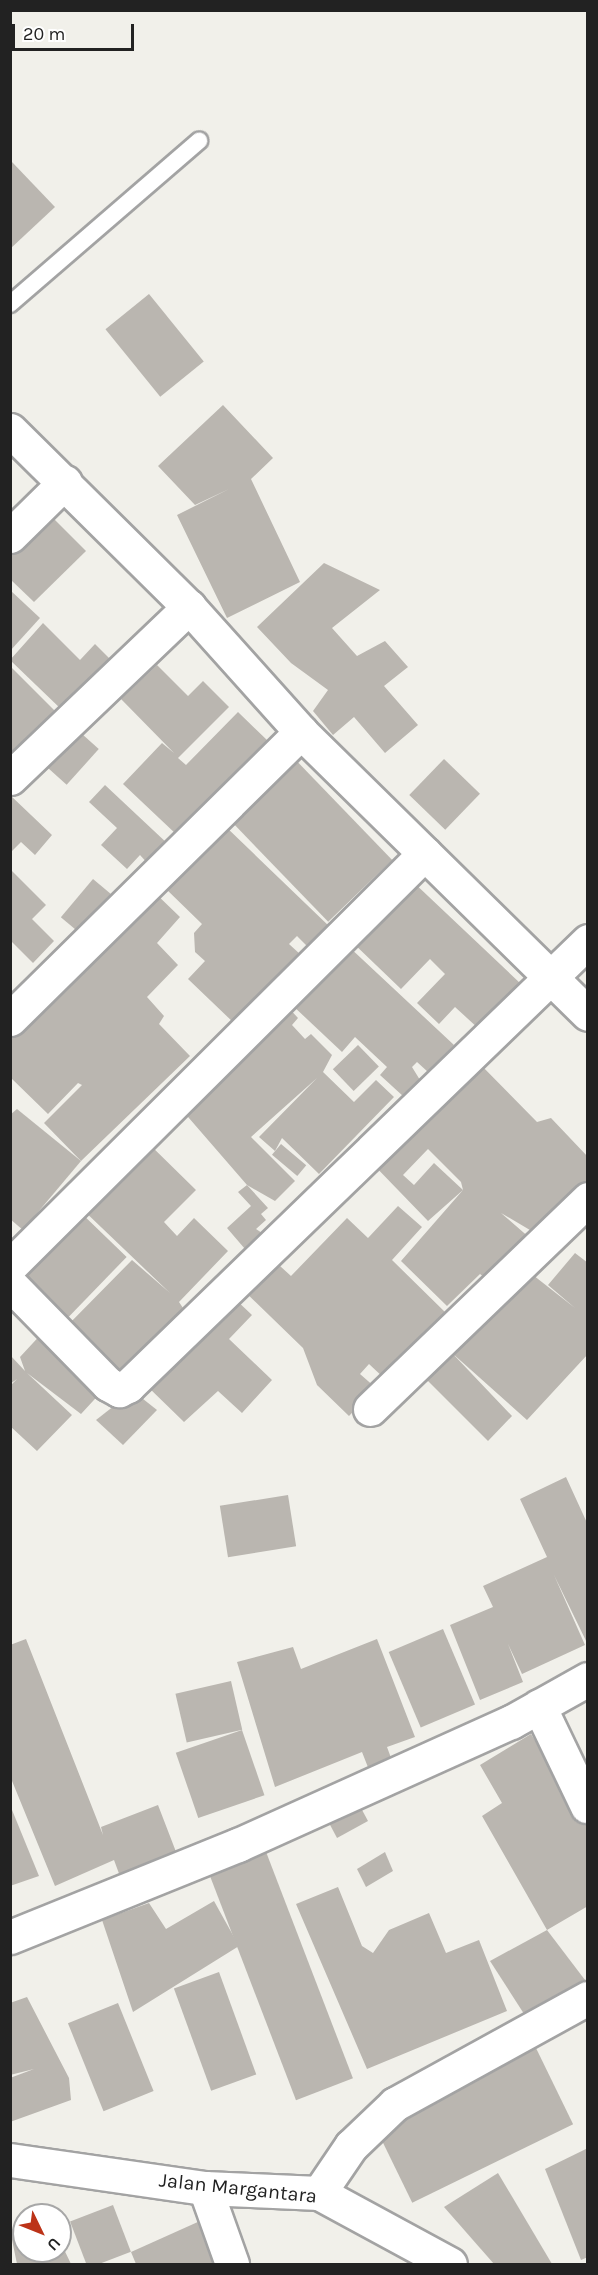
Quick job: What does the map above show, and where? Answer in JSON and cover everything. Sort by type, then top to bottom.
[{"type":"street","points":[[10,430],[189,606],[301,732],[588,1014]]},
{"type":"street","points":[[10,536],[65,482]]},
{"type":"street","points":[[10,778],[189,606]]},
{"type":"street","points":[[10,1019],[301,732]]},
{"type":"street","points":[[10,1266],[425,853]]},
{"type":"street","points":[[10,1284],[108,1384],[119,1390],[128,1386],[547,974],[588,940]]},
{"type":"street","points":[[370,1409],[588,1199]]},
{"type":"street","points":[[10,1937],[238,1845],[539,1706],[588,1679]]},
{"type":"street","points":[[539,1706],[587,1806]]},
{"type":"street","points":[[319,2193],[351,2145],[395,2104],[588,1998]]},
{"type":"street","name":"Jalan Margantara","points":[[10,2160],[205,2188],[319,2193],[450,2265]]},
{"type":"street","points":[[205,2188],[232,2265]]},
{"type":"lane","points":[[10,303],[199,141]]},
{"type":"building","points":[[12,162],[55,207],[10,249],[10,163]]},
{"type":"building","points":[[149,294],[204,362],[160,397],[105,329]]},
{"type":"building","points":[[223,405],[273,458],[251,479],[300,582],[227,618],[177,515],[229,489],[195,505],[158,466]]},
{"type":"building","points":[[47,512],[86,551],[34,602],[10,579],[10,548]]},
{"type":"building","points":[[324,563],[380,590],[332,628],[357,656],[385,641],[408,667],[384,686],[418,725],[385,753],[354,717],[333,735],[313,711],[328,690],[291,663],[257,627]]},
{"type":"building","points":[[10,590],[40,618],[10,651]]},
{"type":"building","points":[[43,623],[80,660],[95,644],[111,660],[62,710],[10,660]]},
{"type":"building","points":[[157,665],[188,696],[203,681],[229,707],[178,758],[186,765],[238,712],[268,741],[177,835],[123,784],[162,743],[174,753],[121,699]]},
{"type":"building","points":[[10,666],[57,713],[10,758]]},
{"type":"building","points":[[72,725],[99,749],[67,785],[40,761]]},
{"type":"building","points":[[288,752],[392,860],[328,922],[224,814]]},
{"type":"building","points":[[444,759],[480,794],[445,830],[409,795]]},
{"type":"building","points":[[105,785],[169,845],[149,865],[140,855],[127,869],[101,845],[117,828],[89,802]]},
{"type":"building","points":[[10,795],[52,835],[35,855],[21,842],[10,853]]},
{"type":"building","points":[[224,825],[331,928],[310,949],[297,936],[289,944],[301,955],[235,1024],[188,979],[205,961],[195,952],[194,933],[202,924],[164,887]]},
{"type":"building","points":[[10,869],[46,905],[32,919],[54,941],[33,963],[10,940]]},
{"type":"building","points":[[93,879],[116,898],[84,937],[61,917]]},
{"type":"building","points":[[410,879],[521,984],[479,1029],[455,1007],[439,1024],[417,1003],[445,974],[430,959],[401,989],[351,941]]},
{"type":"building","points":[[152,890],[180,917],[157,943],[178,965],[147,997],[164,1016],[159,1024],[190,1056],[81,1161],[44,1123],[82,1085],[78,1083],[48,1114],[10,1077],[10,1034]]},
{"type":"building","points":[[347,945],[454,1045],[428,1072],[417,1062],[412,1067],[420,1080],[404,1097],[380,1075],[387,1067],[355,1037],[342,1052],[291,1004]]},
{"type":"building","points":[[286,1005],[298,1018],[292,1025],[305,1039],[311,1034],[332,1055],[323,1072],[354,1102],[376,1080],[394,1097],[319,1174],[282,1138],[275,1151],[259,1137],[317,1078],[251,1137],[295,1181],[275,1201],[247,1185],[182,1110]]},
{"type":"building","points":[[358,1045],[379,1067],[354,1091],[333,1069]]},
{"type":"building","points":[[477,1061],[537,1122],[551,1118],[588,1157],[588,1184],[535,1233],[501,1213],[531,1239],[489,1281],[480,1274],[447,1306],[401,1261],[463,1190],[428,1221],[369,1160]],"holes":[[[428,1149],[461,1182],[463,1190],[434,1163],[414,1185],[403,1175]]]},
{"type":"building","points":[[17,1109],[81,1161],[23,1230],[10,1219],[10,1115]]},
{"type":"building","points":[[144,1139],[196,1190],[164,1222],[177,1236],[194,1218],[228,1251],[179,1302],[185,1311],[115,1382],[63,1330],[132,1260],[170,1293],[79,1206]]},
{"type":"building","points":[[281,1144],[306,1165],[297,1176],[272,1155]]},
{"type":"building","points":[[247,1185],[268,1208],[261,1214],[266,1220],[256,1229],[262,1233],[245,1249],[227,1228],[251,1206],[238,1192]]},
{"type":"building","points":[[398,1206],[422,1227],[392,1260],[447,1314],[385,1379],[369,1364],[360,1374],[376,1388],[349,1416],[317,1385],[303,1348],[240,1287],[269,1256],[291,1276],[347,1218],[368,1238]]},
{"type":"building","points":[[77,1209],[127,1257],[61,1325],[12,1277]]},
{"type":"building","points":[[575,1253],[588,1263],[588,1354],[527,1420],[452,1353],[512,1416],[488,1441],[423,1376],[524,1268],[575,1308],[548,1285]]},
{"type":"building","points":[[233,1297],[252,1315],[229,1339],[272,1380],[242,1413],[218,1391],[184,1422],[146,1385]]},
{"type":"building","points":[[45,1330],[105,1388],[81,1414],[27,1373],[72,1415],[37,1451],[10,1426],[10,1386],[17,1379],[10,1384],[10,1355],[25,1371],[20,1357]]},
{"type":"building","points":[[133,1391],[157,1410],[123,1445],[96,1420]]},
{"type":"building","points":[[566,1477],[588,1525],[588,1645],[554,1575],[585,1645],[522,1674],[508,1644],[523,1682],[480,1700],[450,1625],[493,1607],[483,1586],[547,1557],[520,1499]]},
{"type":"building","points":[[288,1495],[296,1546],[228,1557],[220,1506]]},
{"type":"building","points":[[443,1629],[475,1704],[421,1728],[389,1652]]},
{"type":"building","points":[[26,1639],[103,1835],[101,1827],[158,1805],[178,1857],[121,1879],[114,1860],[55,1886],[10,1776],[10,1645]]},
{"type":"building","points":[[377,1639],[415,1737],[387,1747],[394,1766],[371,1775],[362,1752],[275,1787],[237,1662],[293,1647],[301,1669]]},
{"type":"building","points":[[231,1681],[242,1730],[187,1743],[175,1694]]},
{"type":"building","points":[[242,1730],[264,1795],[198,1818],[176,1753]]},
{"type":"building","points":[[531,1734],[588,1826],[588,1906],[547,1930],[482,1816],[502,1803],[480,1765]]},
{"type":"building","points":[[10,1805],[39,1876],[10,1886]]},
{"type":"building","points":[[361,1808],[368,1821],[337,1838],[328,1821]]},
{"type":"building","points":[[263,1844],[353,2078],[296,2100],[206,1866]]},
{"type":"building","points":[[385,1852],[393,1871],[366,1887],[357,1869]]},
{"type":"building","points":[[338,1887],[362,1946],[373,1953],[389,1930],[429,1913],[446,1953],[479,1940],[507,2011],[367,2069],[296,1904]]},
{"type":"building","points":[[214,1901],[239,1946],[133,2012],[102,1920],[149,1903],[166,1929]]},
{"type":"building","points":[[547,1930],[585,1980],[526,2017],[490,1961]]},
{"type":"building","points":[[219,1972],[256,2074],[211,2091],[174,1988]]},
{"type":"building","points":[[27,1997],[69,2078],[71,2100],[10,2122],[10,2078],[34,2069],[10,2075],[10,2003]]},
{"type":"building","points":[[118,2003],[154,2091],[104,2111],[68,2023]]},
{"type":"building","points":[[535,2046],[573,2124],[412,2203],[374,2124]]},
{"type":"building","points":[[588,2148],[588,2257],[581,2260],[545,2169]]},
{"type":"building","points":[[498,2173],[552,2264],[494,2264],[444,2207]]},
{"type":"building","points":[[113,2205],[131,2252],[99,2264],[86,2264],[72,2227],[72,2221]]},
{"type":"building","points":[[200,2221],[218,2264],[136,2264],[131,2252]]},
{"type":"building","points":[[17,2263],[71,2264],[17,2264]]}]
